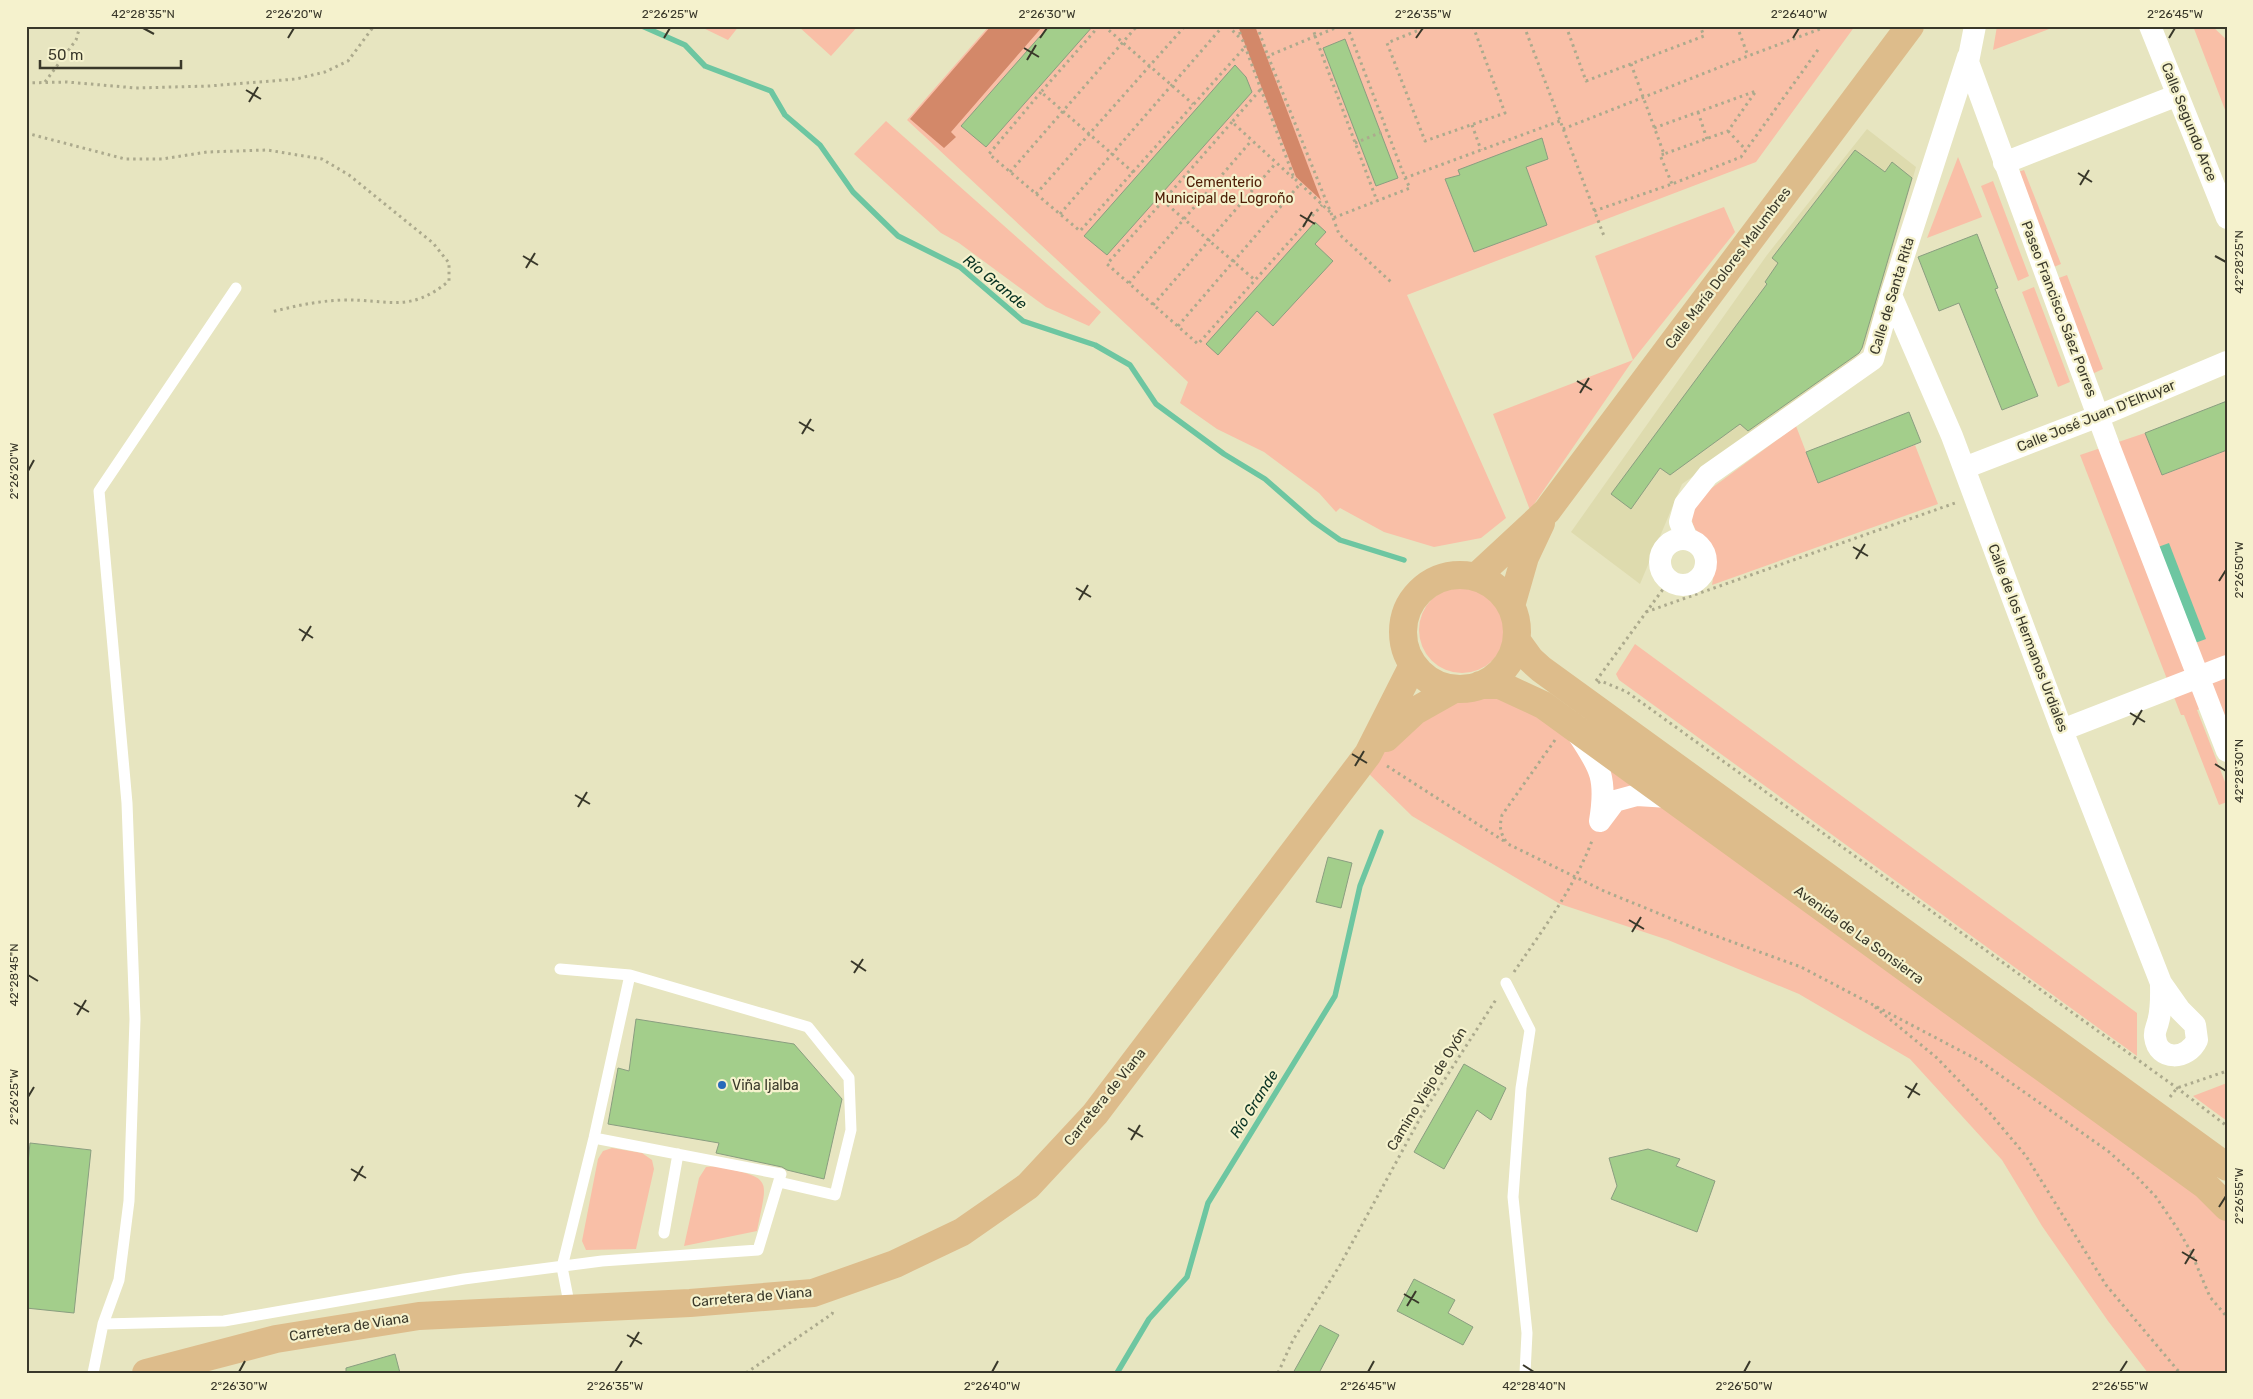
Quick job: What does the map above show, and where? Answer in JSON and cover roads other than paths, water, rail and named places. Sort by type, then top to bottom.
[{"type":"main road","name":"Calle María Dolores Malumbres","points":[[1476,577],[1547,510],[1910,27]]},
{"type":"main road","name":"Calle María Dolores Malumbres","points":[[1511,606],[1525,557],[1547,510]]},
{"type":"main road","points":[[1459,574],[1476,577],[1490,583],[1502,593],[1511,606],[1516,617],[1517,641],[1512,655],[1504,668],[1494,678],[1480,685],[1454,689],[1438,685],[1424,677],[1413,665],[1405,649],[1402,632],[1405,614],[1413,599],[1426,586],[1441,578],[1459,574]]},
{"type":"main road","name":"Avenida de La Sonsierra","points":[[1517,641],[1530,659],[1541,669],[1587,694],[2154,1115],[2227,1167]]},
{"type":"main road","name":"Carretera de Viana","points":[[1368,754],[1413,665]]},
{"type":"main road","name":"Avenida de La Sonsierra","points":[[1480,685],[1500,685],[1543,705],[2206,1186],[2227,1207]]},
{"type":"main road","name":"Carretera de Viana","points":[[146,1373],[276,1339],[419,1316],[690,1303],[813,1293],[895,1264],[962,1232],[1028,1186],[1095,1114],[1368,754],[1415,710],[1454,689]]},
{"type":"street","name":"Calle de Santa Rita","points":[[1687,539],[1680,522],[1685,504],[1708,475],[1873,359],[1891,296],[1968,62],[1968,26]]},
{"type":"street","points":[[1968,62],[1976,26]]},
{"type":"street","name":"Calle Segundo Arce","points":[[2150,26],[2227,218]]},
{"type":"street","name":"Paseo Francisco Sáez Porres","points":[[1968,62],[2004,163],[2227,751]]},
{"type":"street","points":[[2004,163],[2178,95]]},
{"type":"street","name":"Calle de los Hermanos Urdiales","points":[[1891,296],[1964,468],[2062,730],[2161,982]]},
{"type":"street","name":"Calle José Juan D'Elhuyar","points":[[1964,468],[2100,416],[2227,362]]},
{"type":"street","points":[[1687,539],[1694,542],[1704,553],[1706,560],[1703,575],[1698,581],[1683,586],[1669,581],[1660,568],[1661,553],[1672,542],[1687,539]]},
{"type":"street","points":[[2062,730],[2227,666]]},
{"type":"street","points":[[1570,725],[1594,758],[1602,776],[1604,796],[1600,821],[1615,801],[1637,795],[1669,797]]},
{"type":"lane","points":[[94,1373],[103,1324],[119,1280],[129,1201],[135,1019],[127,804],[99,491],[236,288]]},
{"type":"lane","points":[[560,969],[630,975],[808,1027],[849,1078],[852,1130],[834,1195],[779,1182]]},
{"type":"lane","points":[[570,1308],[562,1267],[594,1138],[630,975]]},
{"type":"lane","points":[[1506,983],[1530,1030],[1521,1088],[1513,1198],[1527,1333],[1525,1373]]},
{"type":"lane","points":[[103,1324],[224,1321],[464,1279],[602,1261],[758,1250],[781,1174],[594,1138]]},
{"type":"lane","points":[[664,1233],[678,1154]]},
{"type":"waterway","name":"Río Grande","points":[[642,26],[685,45],[705,66],[771,91],[785,115],[820,145],[853,192],[898,236],[960,267],[1023,321],[1095,345],[1130,365],[1156,404],[1224,454],[1265,479],[1313,521],[1340,540],[1404,560]]},
{"type":"waterway","name":"Río Grande","points":[[1117,1373],[1149,1319],[1187,1277],[1208,1203],[1335,996],[1360,886],[1381,832]]},
{"type":"place","name":"Viña Ijalba","points":[[722,1085]]},
{"type":"park label","name":"Cementerio Municipal de Logroño","points":[[1224,190]]}]
